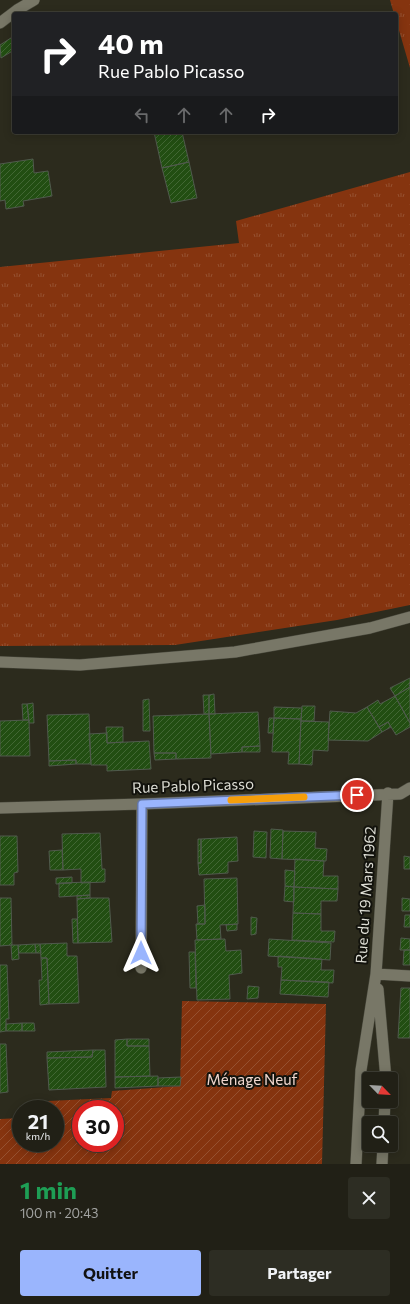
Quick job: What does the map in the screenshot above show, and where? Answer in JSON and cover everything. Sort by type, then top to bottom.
[{"type":"street","points":[[14,12],[34,0]]},
{"type":"street","points":[[0,23],[12,14]]},
{"type":"street","points":[[0,662],[80,665],[234,652],[370,628],[410,617]]},
{"type":"street","points":[[388,793],[400,794],[410,788]]},
{"type":"street","name":"Rue Pablo Picasso","points":[[0,808],[142,804],[388,793]]},
{"type":"street","name":"Rue du 19 Mars 1962","points":[[356,1164],[361,1070],[376,974],[388,793]]},
{"type":"street","points":[[141,968],[142,804]]},
{"type":"street","points":[[376,974],[410,976]]},
{"type":"street","name":"Rue du 19 Mars 1962","points":[[376,974],[385,1072]]},
{"type":"street","points":[[382,1164],[383,1152]]},
{"type":"green space","points":[[390,0],[410,0],[410,68],[398,27],[398,12],[393,12]]},
{"type":"green space","points":[[410,172],[410,605],[337,620],[175,645],[0,646],[0,267],[239,243],[236,221]]},
{"type":"green space","name":"Ménage Neuf","points":[[182,1001],[326,1004],[322,1164],[0,1164],[0,1119],[12,1118],[12,1152],[64,1152],[64,1100],[111,1098],[112,1091],[180,1086]]},
{"type":"building","points":[[12,37],[12,51],[1,58],[0,45]]},
{"type":"building","points":[[154,134],[182,134],[189,162],[162,168]]},
{"type":"building","points":[[33,159],[34,173],[48,171],[52,196],[23,201],[24,206],[6,209],[5,200],[0,201],[0,164]]},
{"type":"building","points":[[189,162],[197,198],[171,203],[162,168]]},
{"type":"building","points":[[410,678],[410,687],[395,696],[390,688]]},
{"type":"building","points":[[410,687],[410,723],[395,696]]},
{"type":"building","points":[[214,694],[215,714],[209,714],[209,695]]},
{"type":"building","points":[[203,695],[209,695],[209,714],[204,714]]},
{"type":"building","points":[[395,696],[410,723],[410,727],[396,735],[388,722],[379,727],[367,707],[378,700],[380,704]]},
{"type":"building","points":[[149,699],[150,731],[143,731],[143,700]]},
{"type":"building","points":[[33,703],[34,723],[29,723],[27,704]]},
{"type":"building","points":[[22,704],[27,704],[29,720],[23,720]]},
{"type":"building","points":[[302,706],[315,706],[314,721],[301,721]]},
{"type":"building","points":[[274,707],[302,708],[301,719],[274,718]]},
{"type":"building","points":[[367,707],[382,732],[368,741],[328,740],[330,711],[356,713]]},
{"type":"building","points":[[258,712],[260,746],[242,747],[242,752],[211,754],[209,714]]},
{"type":"building","points":[[89,714],[91,764],[76,764],[76,760],[49,761],[47,715]]},
{"type":"building","points":[[209,714],[211,758],[176,759],[176,753],[154,753],[153,716]]},
{"type":"building","points":[[269,718],[274,718],[273,733],[268,733]]},
{"type":"building","points":[[274,718],[301,719],[299,764],[288,764],[289,752],[272,752]]},
{"type":"building","points":[[29,720],[30,756],[0,756],[0,721]]},
{"type":"building","points":[[301,721],[329,722],[328,751],[313,750],[312,765],[299,764]]},
{"type":"building","points":[[388,722],[391,727],[382,732],[379,727]]},
{"type":"building","points":[[106,727],[123,727],[123,742],[107,743]]},
{"type":"building","points":[[107,733],[107,743],[149,741],[151,769],[107,771],[107,765],[91,765],[89,734]]},
{"type":"building","points":[[260,746],[260,752],[242,752],[242,747]]},
{"type":"building","points":[[154,753],[176,753],[176,759],[155,760]]},
{"type":"building","points":[[76,760],[76,764],[49,766],[49,761]]},
{"type":"building","points":[[271,829],[283,830],[282,859],[270,858]]},
{"type":"building","points":[[254,831],[267,832],[266,858],[253,857]]},
{"type":"building","points":[[283,831],[316,832],[315,848],[327,849],[326,861],[282,859]]},
{"type":"building","points":[[100,833],[102,869],[105,869],[105,882],[81,883],[81,869],[63,870],[62,834]]},
{"type":"building","points":[[0,836],[17,836],[18,872],[14,873],[14,885],[0,885]]},
{"type":"building","points":[[237,837],[238,861],[228,862],[228,873],[199,875],[198,863],[201,863],[201,839]]},
{"type":"building","points":[[198,839],[201,839],[201,863],[198,863]]},
{"type":"building","points":[[62,850],[63,870],[50,870],[49,851]]},
{"type":"building","points":[[404,856],[410,857],[410,869],[404,869]]},
{"type":"building","points":[[295,859],[324,861],[323,876],[338,876],[338,889],[294,887]]},
{"type":"building","points":[[285,870],[295,871],[294,887],[285,886]]},
{"type":"building","points":[[72,877],[72,883],[56,884],[56,878]]},
{"type":"building","points":[[237,878],[238,924],[220,925],[221,939],[197,940],[196,924],[205,924],[204,879]]},
{"type":"building","points":[[90,882],[90,895],[59,897],[59,883]]},
{"type":"building","points":[[285,886],[294,887],[294,902],[284,901]]},
{"type":"building","points":[[294,887],[338,889],[337,901],[321,901],[321,914],[293,913]]},
{"type":"building","points":[[90,895],[90,898],[77,899],[77,896]]},
{"type":"building","points":[[0,898],[11,898],[12,945],[0,946]]},
{"type":"building","points":[[109,898],[112,942],[78,943],[77,899]]},
{"type":"building","points":[[402,898],[410,899],[410,911],[402,911]]},
{"type":"building","points":[[205,905],[205,924],[198,924],[197,906]]},
{"type":"building","points":[[293,913],[321,914],[321,931],[335,931],[334,942],[292,940]]},
{"type":"building","points":[[405,915],[410,915],[410,927],[404,927]]},
{"type":"building","points":[[251,917],[257,918],[256,934],[251,935]]},
{"type":"building","points":[[72,919],[77,919],[78,943],[73,943]]},
{"type":"building","points":[[237,924],[237,930],[227,931],[226,925]]},
{"type":"building","points":[[401,938],[410,939],[410,950],[400,950]]},
{"type":"building","points":[[225,939],[226,951],[241,950],[242,973],[229,975],[230,999],[197,1000],[195,940]]},
{"type":"building","points":[[269,939],[331,943],[330,960],[268,956]]},
{"type":"building","points":[[67,943],[67,956],[77,956],[79,1003],[49,1004],[47,958],[41,958],[40,944]]},
{"type":"building","points":[[35,944],[36,953],[19,953],[18,945]]},
{"type":"building","points":[[35,944],[40,944],[41,953],[36,953]]},
{"type":"building","points":[[11,945],[18,945],[19,959],[12,960]]},
{"type":"building","points":[[404,950],[410,950],[410,965],[403,965]]},
{"type":"building","points":[[189,952],[195,952],[196,988],[190,988]]},
{"type":"building","points":[[278,956],[322,959],[321,970],[334,970],[333,983],[281,980],[282,967],[278,967]]},
{"type":"building","points":[[41,958],[47,958],[49,1004],[40,1005],[39,980],[42,980]]},
{"type":"building","points":[[0,965],[7,965],[9,1019],[6,1019],[6,1031],[0,1032]]},
{"type":"building","points":[[281,980],[329,982],[328,997],[280,994]]},
{"type":"building","points":[[248,986],[259,987],[258,998],[247,999]]},
{"type":"building","points":[[401,988],[410,988],[410,1038],[398,1038]]},
{"type":"building","points":[[22,1023],[22,1031],[6,1031],[6,1024]]},
{"type":"building","points":[[22,1023],[34,1023],[35,1031],[22,1031]]},
{"type":"building","points":[[127,1039],[149,1039],[149,1046],[127,1046]]},
{"type":"building","points":[[127,1039],[127,1046],[149,1046],[150,1076],[115,1077],[115,1040]]},
{"type":"building","points":[[0,1044],[6,1044],[8,1092],[0,1093]]},
{"type":"building","points":[[93,1050],[92,1057],[47,1058],[47,1052]]},
{"type":"building","points":[[93,1050],[105,1050],[106,1087],[49,1090],[47,1058],[92,1057]]},
{"type":"building","points":[[158,1076],[158,1086],[115,1088],[115,1077]]},
{"type":"building","points":[[181,1077],[180,1086],[158,1086],[158,1078]]},
{"type":"slow traffic","points":[[231,800],[304,797]]},
{"type":"route","points":[[141,953],[142,804],[357,795]]}]
